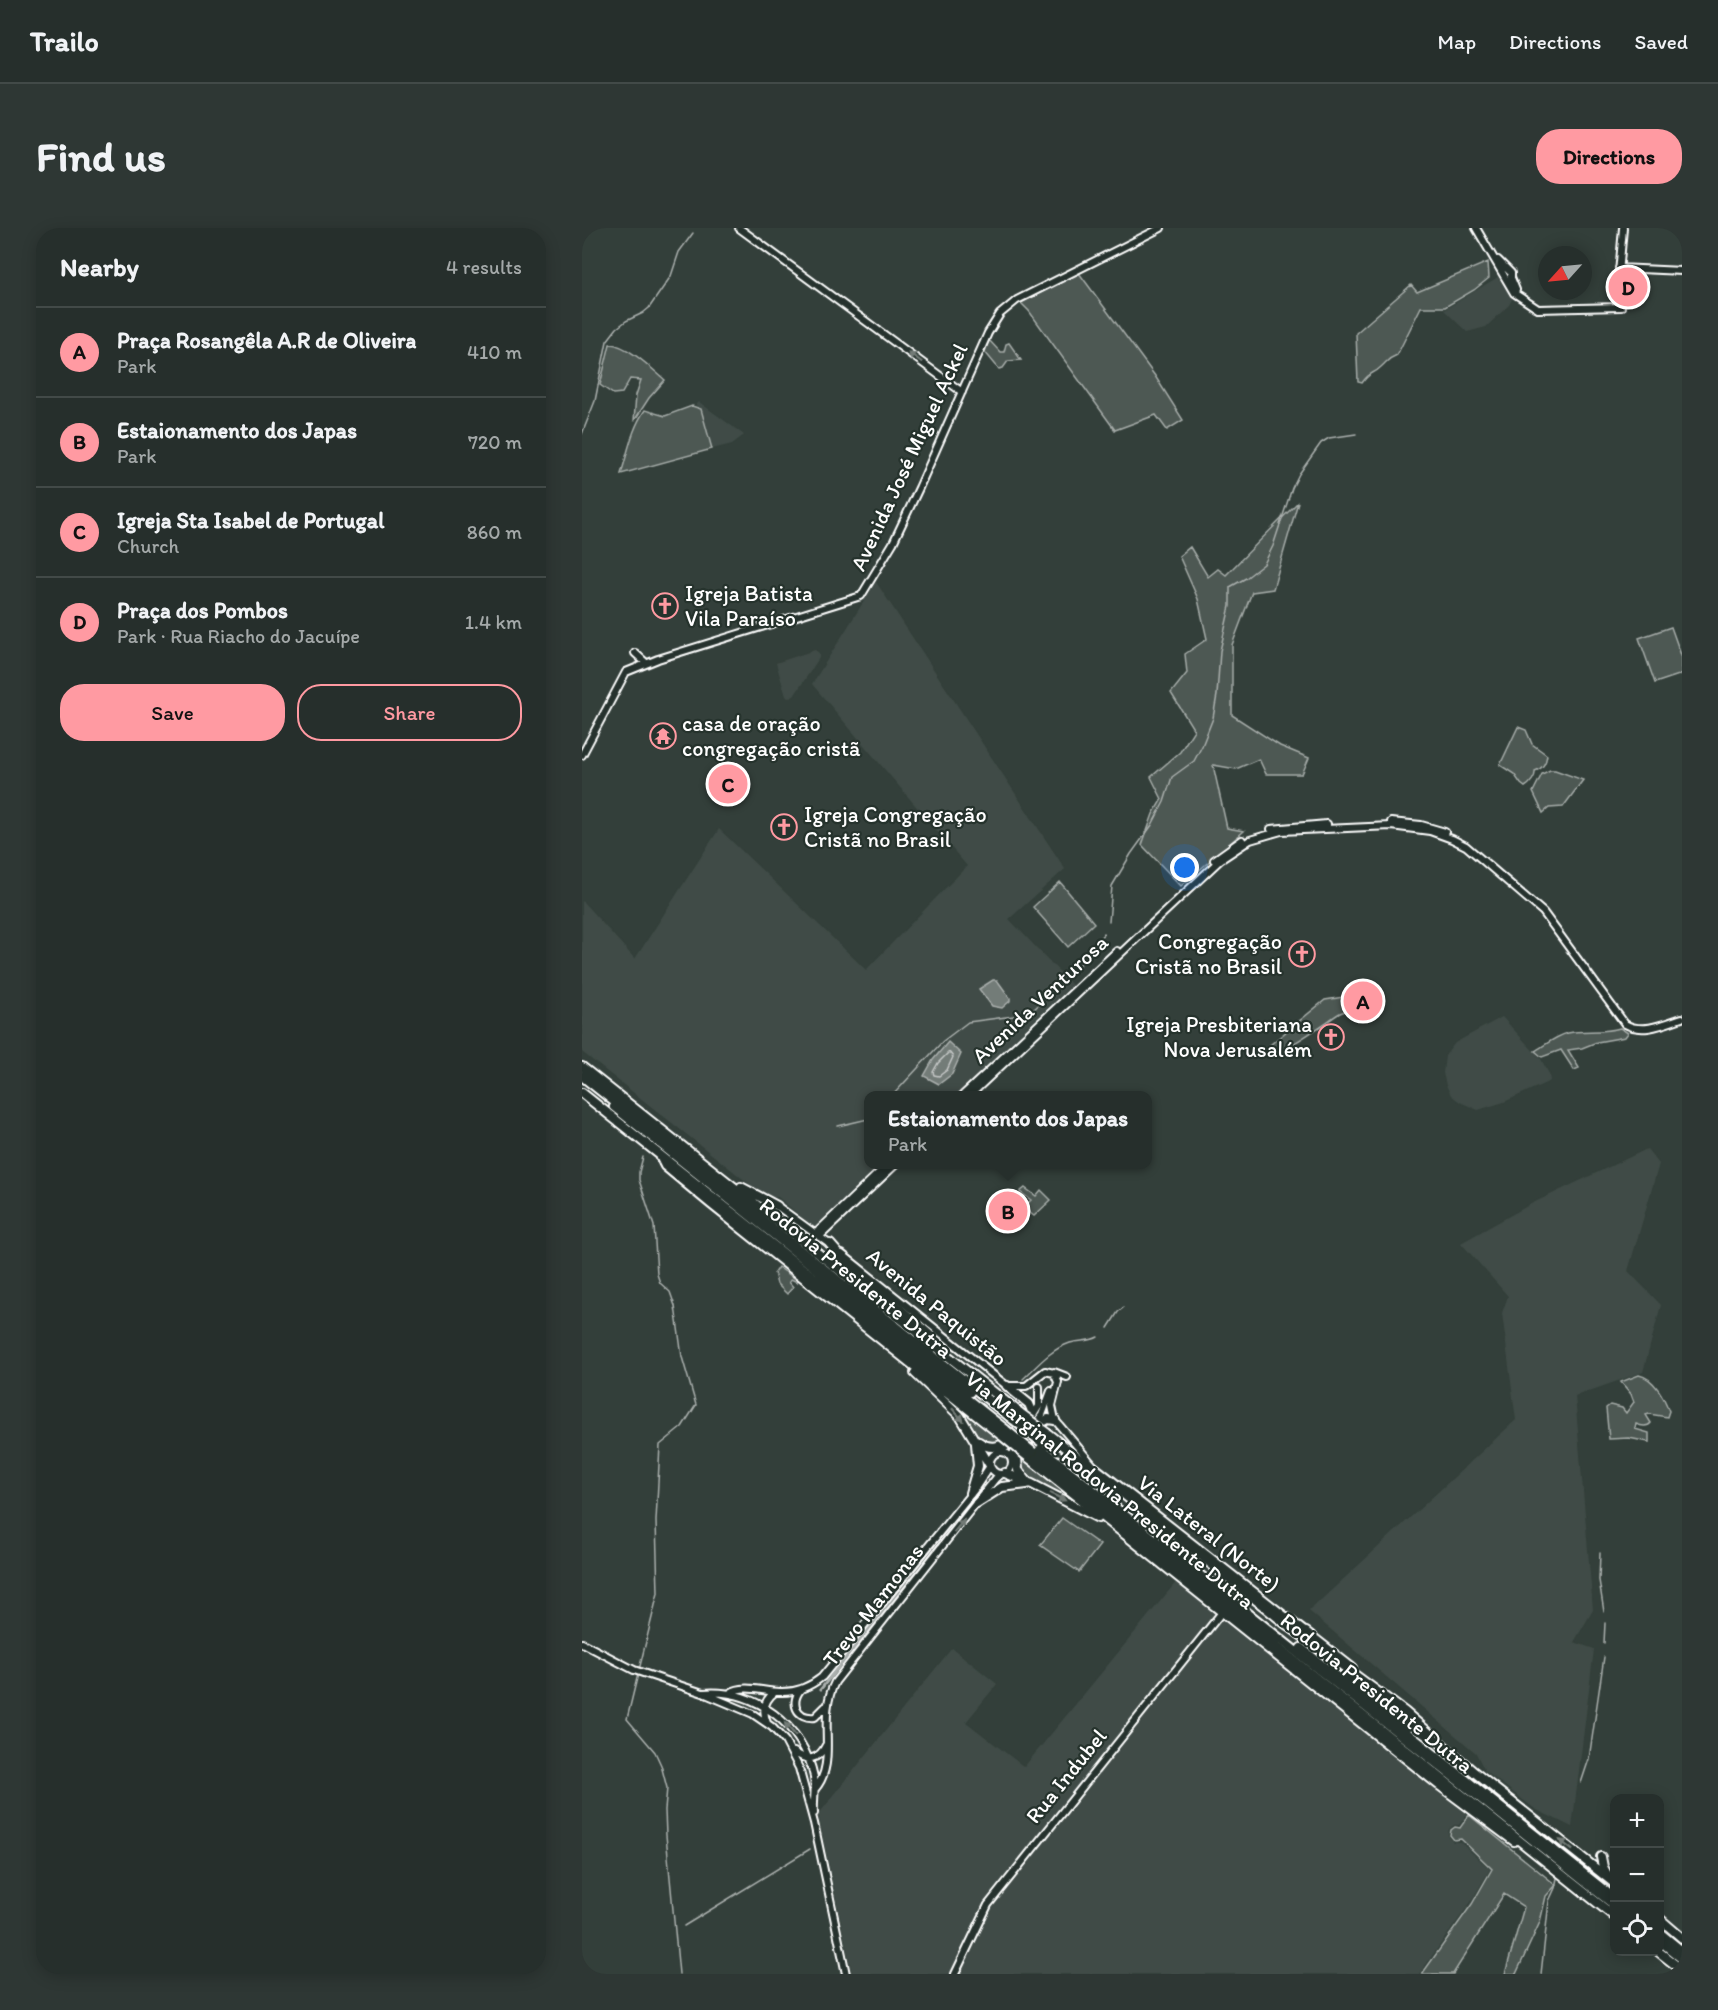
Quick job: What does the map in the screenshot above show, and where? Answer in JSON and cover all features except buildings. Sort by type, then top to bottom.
[{"type":"highway","name":"Rodovia Presidente Dutra","points":[[582,1067],[1286,1624],[1419,1724],[1437,1741],[1610,1879]]},
{"type":"highway","name":"Rodovia Presidente Dutra","points":[[582,1076],[1008,1427]]},
{"type":"highway","name":"Rodovia Presidente Dutra","points":[[582,1082],[1035,1449],[1610,1902]]},
{"type":"highway","name":"Via Marginal Rodovia Presidente Dutra","points":[[582,1095],[597,1104],[1008,1427]]},
{"type":"highway","points":[[657,1152],[665,1166],[887,1344],[1008,1427],[1035,1449],[1119,1529],[1439,1785],[1504,1834],[1524,1847],[1532,1849]]},
{"type":"highway","points":[[723,1177],[777,1206]]},
{"type":"highway","points":[[830,1244],[835,1252],[952,1354],[977,1380]]},
{"type":"highway","points":[[887,1344],[891,1351],[960,1416],[989,1465]]},
{"type":"highway","points":[[975,1439],[986,1447],[1002,1445],[1011,1439],[1032,1411],[1029,1404],[1007,1386]]},
{"type":"highway","points":[[1032,1484],[1020,1474],[1017,1457],[1039,1424],[1048,1419],[1055,1420]]},
{"type":"highway","points":[[970,1493],[978,1466],[975,1439]]},
{"type":"highway","name":"Rodovia Presidente Dutra","points":[[1035,1449],[1299,1647],[1610,1895]]},
{"type":"highway","name":"Via Marginal Rodovia Presidente Dutra","points":[[1035,1449],[1610,1913]]},
{"type":"highway","points":[[1004,1474],[1032,1484],[1119,1529]]},
{"type":"highway","points":[[977,1503],[1002,1487],[1032,1484]]},
{"type":"highway","points":[[1306,1632],[1339,1656],[1384,1697]]},
{"type":"highway","points":[[1299,1647],[1318,1658],[1423,1735],[1437,1741]]},
{"type":"highway","points":[[1601,1857],[1603,1867],[1610,1877]]},
{"type":"highway","points":[[1664,1923],[1682,1938]]},
{"type":"highway","points":[[1664,1937],[1682,1951]]},
{"type":"highway","points":[[1664,1945],[1682,1959]]},
{"type":"highway","points":[[1664,1956],[1682,1970]]},
{"type":"street","points":[[739,228],[962,392]]},
{"type":"street","name":"Avenida José Miguel Ackel","points":[[846,601],[861,596],[874,576],[910,507],[988,333],[1000,314],[1010,304],[1161,228]]},
{"type":"street","points":[[1476,228],[1520,299],[1538,309],[1621,308],[1617,296],[1623,228]]},
{"type":"street","points":[[1619,268],[1682,271]]},
{"type":"street","points":[[1611,307],[1617,296]]},
{"type":"street","points":[[582,755],[626,672],[646,663],[846,601],[853,606]]},
{"type":"street","points":[[635,653],[646,663]]},
{"type":"street","name":"Avenida Venturosa","points":[[966,1091],[1217,856],[1247,837],[1275,828],[1396,822],[1440,830],[1467,843],[1543,907],[1565,941]]},
{"type":"street","name":"Avenida Venturosa","points":[[973,1091],[1215,863],[1250,840],[1270,833],[1301,829],[1391,826],[1430,831],[1452,839],[1466,846],[1543,912],[1565,941]]},
{"type":"street","points":[[1565,941],[1570,951],[1585,968]]},
{"type":"street","points":[[1565,941],[1621,1020],[1631,1028],[1650,1028],[1682,1018]]},
{"type":"street","points":[[1562,951],[1570,951]]},
{"type":"street","points":[[817,1236],[883,1169]]},
{"type":"street","points":[[817,1236],[891,1169]]},
{"type":"street","name":"Avenida Paquistão","points":[[777,1206],[830,1244],[1007,1386],[1022,1387],[1042,1372],[1051,1371]]},
{"type":"street","points":[[1051,1371],[1067,1377]]},
{"type":"street","points":[[1037,1378],[1040,1397],[1038,1410],[1009,1447],[993,1454],[989,1465],[996,1473],[1004,1474],[1010,1469],[1012,1455],[1044,1412],[1057,1377],[1051,1371]]},
{"type":"street","points":[[1038,1387],[1043,1391],[1053,1390]]},
{"type":"street","points":[[1053,1390],[1052,1406],[1055,1420]]},
{"type":"street","name":"Via Lateral (Norte)","points":[[1055,1420],[1090,1460],[1306,1632]]},
{"type":"street","points":[[1001,1451],[1012,1460]]},
{"type":"street","name":"Trevo Mamonas","points":[[730,1693],[751,1688],[775,1692],[801,1689],[814,1683],[829,1670],[970,1493],[989,1465]]},
{"type":"street","name":"Trevo Mamonas","points":[[815,1789],[820,1784],[825,1770],[827,1705],[830,1692],[838,1678],[996,1478],[1004,1474]]},
{"type":"street","name":"Rua Indubel","points":[[955,1974],[988,1905],[1222,1612]]},
{"type":"street","points":[[582,1643],[638,1671],[703,1693],[753,1714],[768,1723],[785,1741],[799,1768],[814,1823],[846,1974]]},
{"type":"street","points":[[801,1689],[795,1700],[796,1708],[801,1715],[815,1717],[827,1705]]},
{"type":"street","points":[[768,1723],[764,1715],[764,1707],[775,1692]]},
{"type":"street","points":[[703,1693],[730,1693],[747,1698],[764,1707],[788,1727],[798,1739],[813,1774],[814,1823]]},
{"type":"street","points":[[791,1750],[808,1759],[819,1756],[827,1742]]},
{"type":"shaded area","points":[[1488,262],[1489,278],[1445,307],[1421,307],[1397,355],[1369,375],[1362,383],[1358,382],[1356,333],[1411,285],[1417,292]]},
{"type":"shaded area","points":[[1622,271],[1628,275],[1629,279],[1636,280],[1634,303],[1625,302],[1619,294]]},
{"type":"shaded area","points":[[1079,273],[1155,376],[1183,420],[1167,430],[1156,415],[1115,430],[1021,303]]},
{"type":"shaded area","points":[[1498,277],[1512,299],[1509,305],[1486,327],[1467,332],[1444,310]]},
{"type":"shaded area","points":[[989,340],[1000,352],[1004,352],[1006,344],[1009,343],[1021,360],[1008,361],[1003,368],[999,369],[985,352]]},
{"type":"shaded area","points":[[610,344],[632,353],[665,380],[649,398],[634,421],[636,395],[641,380],[630,379],[622,393],[613,394],[600,385]]},
{"type":"shaded area","points":[[699,402],[744,435],[732,444],[712,449],[701,409],[696,405]]},
{"type":"shaded area","points":[[692,406],[701,409],[712,449],[621,474],[634,432],[645,410],[665,416]]},
{"type":"shaded area","points":[[1298,502],[1273,589],[1252,592],[1232,645],[1232,715],[1280,746],[1309,758],[1302,774],[1266,774],[1259,759],[1236,769],[1213,765],[1227,828],[1244,831],[1181,886],[1142,845],[1153,814],[1162,799],[1151,777],[1180,752],[1194,730],[1171,693],[1187,673],[1185,654],[1207,639],[1198,599],[1179,556],[1190,547],[1208,577],[1218,569],[1226,575]]},
{"type":"shaded area","points":[[876,582],[1065,869],[1009,919],[1072,985],[960,1091],[864,1091],[864,1169],[879,1169],[815,1229],[778,1197],[766,1197],[582,1052],[582,901],[635,959],[719,829],[866,970],[967,866],[812,684]]},
{"type":"shaded area","points":[[1671,627],[1682,658],[1682,674],[1655,683],[1639,638]]},
{"type":"shaded area","points":[[815,650],[819,653],[819,658],[794,696],[788,698],[776,663]]},
{"type":"shaded area","points":[[1518,727],[1526,730],[1532,744],[1547,755],[1544,765],[1535,771],[1535,776],[1525,787],[1514,774],[1500,765]]},
{"type":"shaded area","points":[[1550,770],[1583,780],[1563,807],[1549,808],[1543,813],[1533,792],[1542,774]]},
{"type":"shaded area","points":[[1060,882],[1094,923],[1068,947],[1033,907]]},
{"type":"shaded area","points":[[1366,994],[1380,1004],[1380,1007],[1352,1009],[1350,1002],[1353,996]]},
{"type":"shaded area","points":[[1350,996],[1347,1001],[1348,1010],[1280,1051],[1263,1055],[1265,1049],[1325,1000]]},
{"type":"shaded area","points":[[1502,1017],[1541,1059],[1550,1081],[1504,1102],[1478,1110],[1451,1095],[1443,1073],[1445,1056],[1455,1043]]},
{"type":"shaded area","points":[[1620,1028],[1628,1033],[1625,1037],[1568,1050],[1579,1068],[1574,1070],[1561,1050],[1542,1057],[1535,1051],[1555,1038],[1568,1033]]},
{"type":"shaded area","points":[[1647,1149],[1659,1164],[1628,1271],[1661,1305],[1643,1372],[1575,1396],[1593,1610],[1574,1642],[1594,1649],[1572,1827],[1535,1809],[1485,1771],[1476,1753],[1309,1611],[1516,1420],[1502,1313],[1508,1296],[1461,1243],[1531,1204]]},
{"type":"shaded area","points":[[1025,1188],[1036,1196],[1041,1190],[1051,1200],[1034,1216],[1021,1206],[1002,1225],[995,1216],[1017,1195],[1027,1204],[1031,1200],[1020,1192]]},
{"type":"shaded area","points":[[778,1267],[797,1280],[797,1282],[791,1279],[789,1282],[793,1287],[787,1294],[777,1284],[774,1273]]},
{"type":"shaded area","points":[[1639,1375],[1649,1380],[1658,1389],[1669,1411],[1667,1417],[1649,1414],[1646,1415],[1651,1423],[1648,1426],[1636,1424],[1635,1429],[1649,1433],[1649,1442],[1629,1438],[1609,1439],[1606,1408],[1610,1405],[1622,1408],[1626,1413],[1634,1402],[1631,1394],[1621,1382]]},
{"type":"shaded area","points":[[927,1380],[1002,1441],[993,1444],[979,1440]]},
{"type":"shaded area","points":[[1021,1456],[1086,1508],[1028,1479],[1021,1471]]},
{"type":"shaded area","points":[[1062,1518],[1100,1545],[1079,1572],[1040,1545]]},
{"type":"shaded area","points":[[1177,1581],[1467,1814],[1459,1825],[1454,1825],[1449,1829],[1448,1835],[1453,1842],[1460,1842],[1490,1869],[1471,1902],[1419,1974],[852,1974],[818,1815],[952,1648],[997,1684],[966,1722],[1024,1767]]},
{"type":"shaded area","points":[[1469,1815],[1556,1885],[1546,1896],[1540,1922],[1516,1974],[1505,1974],[1524,1907],[1504,1894],[1453,1974],[1422,1974],[1472,1904],[1492,1869],[1461,1839],[1454,1840],[1450,1835],[1451,1830],[1455,1827],[1460,1828]]},
{"type":"water","points":[[997,980],[1010,998],[1010,1001],[1002,1008],[992,1006],[979,989]]},
{"type":"water","points":[[948,1042],[961,1054],[952,1074],[939,1084],[924,1076],[933,1060]]},
{"type":"water","points":[[983,1485],[985,1486],[821,1690],[820,1689]]},
{"type":"waterway","points":[[582,434],[595,401],[607,341],[617,328],[649,308],[671,276],[679,252],[693,233]]},
{"type":"waterway","points":[[1109,922],[1112,886],[1152,825],[1164,802],[1172,777],[1194,761],[1213,718],[1220,651],[1230,606],[1230,587],[1264,564],[1273,546],[1292,488],[1321,443],[1329,438],[1356,434]]},
{"type":"waterway","points":[[1074,972],[1104,933]]},
{"type":"waterway","points":[[897,1091],[943,1041],[968,1022],[1029,1014],[1055,989]]},
{"type":"waterway","points":[[838,1126],[864,1120]]},
{"type":"waterway","points":[[639,1670],[658,1593],[656,1521],[660,1445],[682,1427],[696,1405],[682,1357],[675,1306],[670,1292],[660,1283],[657,1274],[654,1226],[639,1180],[643,1157]]},
{"type":"waterway","points":[[1108,1328],[1123,1308]]},
{"type":"waterway","points":[[1023,1379],[1057,1349],[1070,1343],[1098,1337]]},
{"type":"waterway","points":[[1600,1553],[1599,1580],[1604,1612]]},
{"type":"waterway","points":[[1604,1643],[1605,1623]]},
{"type":"waterway","points":[[1581,1783],[1589,1759],[1604,1657]]},
{"type":"waterway","points":[[638,1674],[627,1719],[655,1752],[667,1788],[666,1835],[679,1974]]},
{"type":"waterway","points":[[684,1926],[810,1849]]},
{"type":"waterway","points":[[1541,1974],[1549,1901],[1557,1878]]},
{"type":"place","name":"Praça dos Pombos","points":[[1628,287]]},
{"type":"place","name":"Igreja Batista Vila Paraíso","points":[[665,606]]},
{"type":"place","name":"casa de oração congregação cristã","points":[[663,736]]},
{"type":"place","name":"Igreja Sta Isabel de Portugal","points":[[728,784]]},
{"type":"place","name":"Igreja Congregação Cristã no Brasil","points":[[784,827]]},
{"type":"place","name":"Congregação Cristã no Brasil","points":[[1302,954]]},
{"type":"place","name":"Praça Rosangêla A.R de Oliveira","points":[[1363,1001]]},
{"type":"place","name":"Igreja Presbiteriana Nova Jerusalém","points":[[1331,1037]]},
{"type":"place","name":"Estaionamento dos Japas","points":[[1008,1211]]}]
